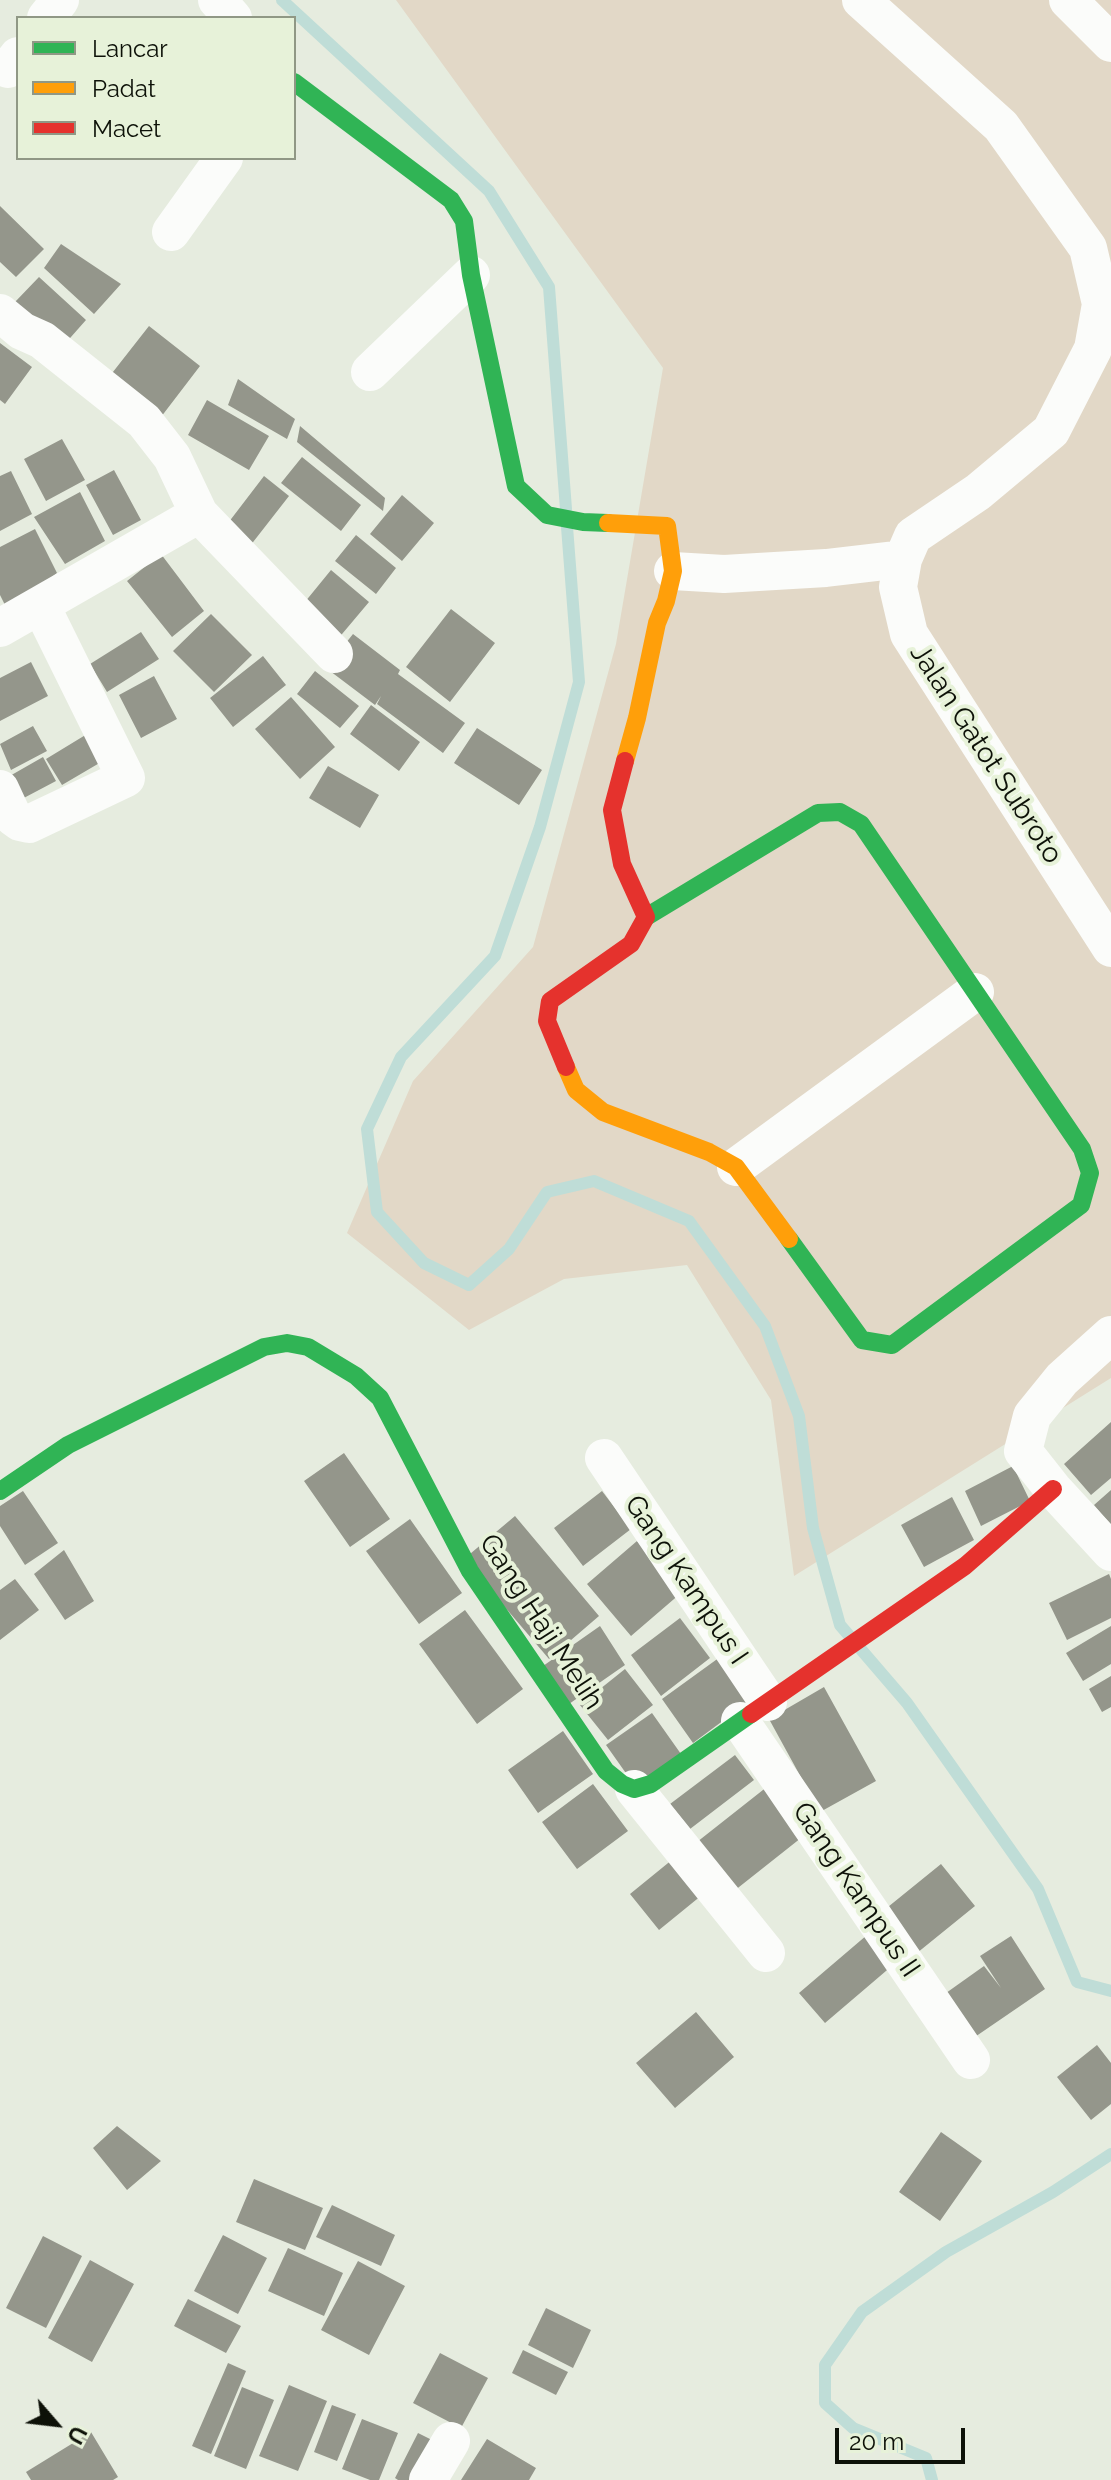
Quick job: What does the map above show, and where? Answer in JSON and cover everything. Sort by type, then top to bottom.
[{"type":"street","points":[[48,16],[60,0]]},
{"type":"street","points":[[217,0],[231,16]]},
{"type":"street","points":[[673,571],[724,574],[826,568],[903,559],[913,536],[978,492],[1051,431],[1093,349],[1103,278],[1088,248],[1001,126],[861,0]]},
{"type":"street","points":[[1068,0],[1111,43]]},
{"type":"street","points":[[296,84],[451,200],[464,221],[471,275],[516,486],[547,515],[583,522],[667,526],[673,571],[657,623],[637,718],[612,810],[622,864],[646,917]]},
{"type":"street","points":[[171,232],[223,160]]},
{"type":"street","points":[[370,372],[471,275]]},
{"type":"street","points":[[0,313],[22,331],[42,340],[144,421],[172,457],[199,514],[334,654]]},
{"type":"street","points":[[0,628],[199,514]]},
{"type":"street","name":"Jalan Gatot Subroto","points":[[903,559],[898,587],[909,634],[1111,948]]},
{"type":"street","points":[[0,789],[13,817],[29,824],[126,778],[41,606]]},
{"type":"street","points":[[840,812],[861,824],[1082,1149],[1090,1173],[1081,1205],[892,1345],[862,1340],[736,1167],[709,1152],[603,1112],[576,1090],[547,1021],[550,1001],[631,944],[646,917],[818,813],[840,812]]},
{"type":"street","points":[[736,1167],[975,992]]},
{"type":"street","points":[[1111,1335],[1062,1379],[1032,1416],[1023,1451],[1111,1552]]},
{"type":"street","name":"Gang Haji Melih","points":[[0,1491],[68,1445],[264,1347],[287,1343],[308,1347],[356,1376],[380,1398],[470,1571],[606,1771],[634,1789]]},
{"type":"street","name":"Gang Kampus I","points":[[604,1458],[754,1712]]},
{"type":"street","points":[[766,1953],[634,1789],[651,1784],[965,1566],[1053,1489]]},
{"type":"street","name":"Gang Kampus II","points":[[754,1712],[971,2060]]},
{"type":"street","points":[[428,2480],[451,2441]]},
{"type":"shaded area","points":[[396,0],[1111,0],[1111,1378],[794,1576],[771,1400],[687,1265],[564,1279],[469,1330],[347,1233],[413,1081],[533,947],[616,644],[663,368]]},
{"type":"building","points":[[0,206],[44,249],[16,277],[0,262]]},
{"type":"building","points":[[61,244],[121,284],[94,314],[44,268]]},
{"type":"building","points":[[39,277],[86,320],[63,346],[15,302]]},
{"type":"building","points":[[149,326],[200,366],[161,417],[109,377]]},
{"type":"building","points":[[0,343],[32,367],[5,404],[0,400]]},
{"type":"building","points":[[238,379],[295,419],[287,439],[228,405]]},
{"type":"building","points":[[207,400],[269,436],[249,470],[188,435]]},
{"type":"building","points":[[300,426],[385,498],[383,511],[297,442]]},
{"type":"building","points":[[62,439],[85,480],[46,501],[24,459]]},
{"type":"building","points":[[302,457],[361,505],[341,531],[281,483]]},
{"type":"building","points":[[114,470],[141,520],[113,535],[86,485]]},
{"type":"building","points":[[11,471],[32,514],[0,531],[0,476]]},
{"type":"building","points":[[264,476],[289,496],[250,546],[225,527]]},
{"type":"building","points":[[80,492],[105,541],[65,564],[34,517]]},
{"type":"building","points":[[402,495],[434,523],[402,561],[370,534]]},
{"type":"building","points":[[35,529],[57,573],[8,611],[0,595],[0,547]]},
{"type":"building","points":[[356,535],[396,568],[376,594],[335,561]]},
{"type":"building","points":[[161,554],[204,611],[172,637],[127,581]]},
{"type":"building","points":[[331,570],[369,602],[337,640],[300,608]]},
{"type":"building","points":[[451,609],[495,643],[450,702],[406,667]]},
{"type":"building","points":[[211,614],[252,655],[214,692],[173,651]]},
{"type":"building","points":[[141,632],[159,659],[107,692],[90,664]]},
{"type":"building","points":[[353,634],[400,670],[398,674],[465,723],[443,753],[377,704],[381,696],[375,705],[326,668]]},
{"type":"building","points":[[263,656],[286,685],[233,727],[210,698]]},
{"type":"building","points":[[31,662],[48,696],[0,721],[0,678]]},
{"type":"building","points":[[315,671],[359,706],[340,728],[297,694]]},
{"type":"building","points":[[154,676],[177,719],[141,738],[119,695]]},
{"type":"building","points":[[291,697],[335,747],[300,779],[255,729]]},
{"type":"building","points":[[371,705],[420,742],[399,771],[350,734]]},
{"type":"building","points":[[33,726],[47,751],[11,770],[0,744]]},
{"type":"building","points":[[477,728],[542,770],[519,805],[454,763]]},
{"type":"building","points":[[92,731],[108,758],[62,785],[46,759]]},
{"type":"building","points":[[43,757],[56,781],[20,800],[8,777]]},
{"type":"building","points":[[328,766],[379,795],[360,828],[309,798]]},
{"type":"building","points":[[1111,1422],[1111,1478],[1091,1495],[1064,1464]]},
{"type":"building","points":[[344,1453],[390,1519],[350,1547],[304,1481]]},
{"type":"building","points":[[1013,1466],[1030,1501],[981,1526],[965,1491]]},
{"type":"building","points":[[1111,1490],[1111,1525],[1094,1505]]},
{"type":"building","points":[[23,1491],[58,1543],[25,1565],[0,1526],[0,1506]]},
{"type":"building","points":[[602,1491],[631,1529],[583,1566],[554,1528]]},
{"type":"building","points":[[952,1497],[974,1540],[924,1567],[901,1525]]},
{"type":"building","points":[[515,1516],[599,1616],[549,1659],[464,1559]]},
{"type":"building","points":[[410,1519],[462,1593],[419,1624],[366,1551]]},
{"type":"building","points":[[637,1541],[681,1593],[631,1636],[587,1584]]},
{"type":"building","points":[[64,1550],[94,1601],[65,1620],[34,1574]]},
{"type":"building","points":[[1109,1574],[1111,1618],[1067,1640],[1049,1603]]},
{"type":"building","points":[[15,1579],[39,1610],[0,1640],[0,1590]]},
{"type":"building","points":[[465,1610],[523,1689],[477,1724],[419,1644]]},
{"type":"building","points":[[680,1618],[710,1658],[661,1696],[631,1655]]},
{"type":"building","points":[[600,1626],[625,1665],[569,1704],[543,1666]]},
{"type":"building","points":[[1111,1626],[1111,1664],[1083,1681],[1066,1653]]},
{"type":"building","points":[[720,1657],[751,1700],[693,1743],[662,1699]]},
{"type":"building","points":[[625,1669],[653,1705],[608,1740],[580,1705]]},
{"type":"building","points":[[1111,1676],[1111,1707],[1102,1712],[1089,1689]]},
{"type":"building","points":[[824,1687],[876,1781],[820,1812],[769,1719]]},
{"type":"building","points":[[652,1713],[681,1754],[635,1786],[606,1745]]},
{"type":"building","points":[[563,1731],[593,1774],[538,1813],[508,1770]]},
{"type":"building","points":[[735,1755],[754,1780],[690,1829],[670,1804]]},
{"type":"building","points":[[593,1784],[628,1831],[577,1869],[542,1822]]},
{"type":"building","points":[[768,1786],[806,1834],[734,1891],[697,1842]]},
{"type":"building","points":[[673,1859],[702,1895],[659,1930],[630,1894]]},
{"type":"building","points":[[941,1864],[975,1906],[917,1953],[883,1911]]},
{"type":"building","points":[[867,1935],[893,1965],[825,2023],[799,1993]]},
{"type":"building","points":[[1011,1936],[1045,1989],[969,2041],[939,1998],[984,1966],[1001,1988],[980,1956]]},
{"type":"building","points":[[696,2012],[734,2057],[675,2108],[636,2063]]},
{"type":"building","points":[[1097,2045],[1111,2063],[1111,2104],[1091,2120],[1057,2077]]},
{"type":"building","points":[[117,2126],[161,2161],[127,2190],[93,2148]]},
{"type":"building","points":[[941,2132],[982,2161],[940,2221],[899,2192]]},
{"type":"building","points":[[254,2179],[323,2208],[305,2250],[236,2222]]},
{"type":"building","points":[[332,2205],[395,2235],[381,2266],[316,2237]]},
{"type":"building","points":[[223,2235],[267,2258],[238,2314],[194,2291]]},
{"type":"building","points":[[43,2236],[82,2256],[46,2328],[6,2308]]},
{"type":"building","points":[[288,2248],[343,2273],[324,2316],[268,2291]]},
{"type":"building","points":[[90,2260],[134,2284],[92,2362],[48,2338]]},
{"type":"building","points":[[358,2261],[405,2286],[369,2355],[321,2330]]},
{"type":"building","points":[[188,2299],[241,2326],[226,2353],[174,2326]]},
{"type":"building","points":[[546,2308],[591,2330],[573,2368],[528,2345]]},
{"type":"building","points":[[523,2350],[568,2372],[556,2395],[512,2373]]},
{"type":"building","points":[[440,2353],[488,2378],[461,2428],[413,2403]]},
{"type":"building","points":[[228,2363],[246,2371],[211,2454],[192,2446]]},
{"type":"building","points":[[289,2385],[327,2401],[298,2471],[259,2456]]},
{"type":"building","points":[[242,2387],[274,2400],[246,2469],[214,2456]]},
{"type":"building","points":[[332,2405],[356,2414],[337,2461],[314,2452]]},
{"type":"building","points":[[362,2419],[398,2433],[379,2480],[370,2480],[342,2469]]},
{"type":"building","points":[[91,2432],[118,2477],[113,2480],[31,2480],[26,2472]]},
{"type":"building","points":[[418,2433],[440,2444],[422,2480],[398,2480],[395,2478]]},
{"type":"building","points":[[487,2439],[536,2468],[529,2480],[461,2480]]},
{"type":"waterway","points":[[282,0],[489,191],[549,287],[566,509]]},
{"type":"waterway","points":[[567,527],[579,682],[540,827],[495,956],[401,1057],[367,1129],[377,1212],[424,1263],[469,1285],[509,1249],[547,1192],[594,1181],[689,1221],[765,1326],[799,1416],[813,1528],[840,1625],[907,1703],[1038,1889],[1077,1982],[1111,1991]]},
{"type":"waterway","points":[[932,2480],[926,2458],[853,2428],[825,2403],[825,2365],[862,2312],[946,2252],[1053,2192],[1111,2154]]},
{"type":"traffic: fast","points":[[296,84],[451,200],[464,221],[471,275],[516,486],[547,515],[608,523]]},
{"type":"traffic: fast","points":[[646,917],[818,813],[840,812],[861,824],[1082,1149],[1090,1173],[1081,1205],[892,1345],[862,1340],[789,1239]]},
{"type":"traffic: fast","points":[[0,1491],[68,1445],[264,1347],[287,1343],[308,1347],[356,1376],[380,1398],[470,1571],[606,1771],[634,1789],[651,1784],[751,1714]]},
{"type":"traffic: slow","points":[[608,523],[667,526],[673,571],[657,623],[625,761]]},
{"type":"traffic: slow","points":[[566,1067],[576,1090],[603,1112],[709,1152],[736,1167],[789,1239]]},
{"type":"traffic: jam","points":[[566,1067],[547,1021],[550,1001],[631,944],[646,917],[622,864],[612,810],[625,761]]},
{"type":"traffic: jam","points":[[751,1714],[965,1566],[1053,1489]]}]
